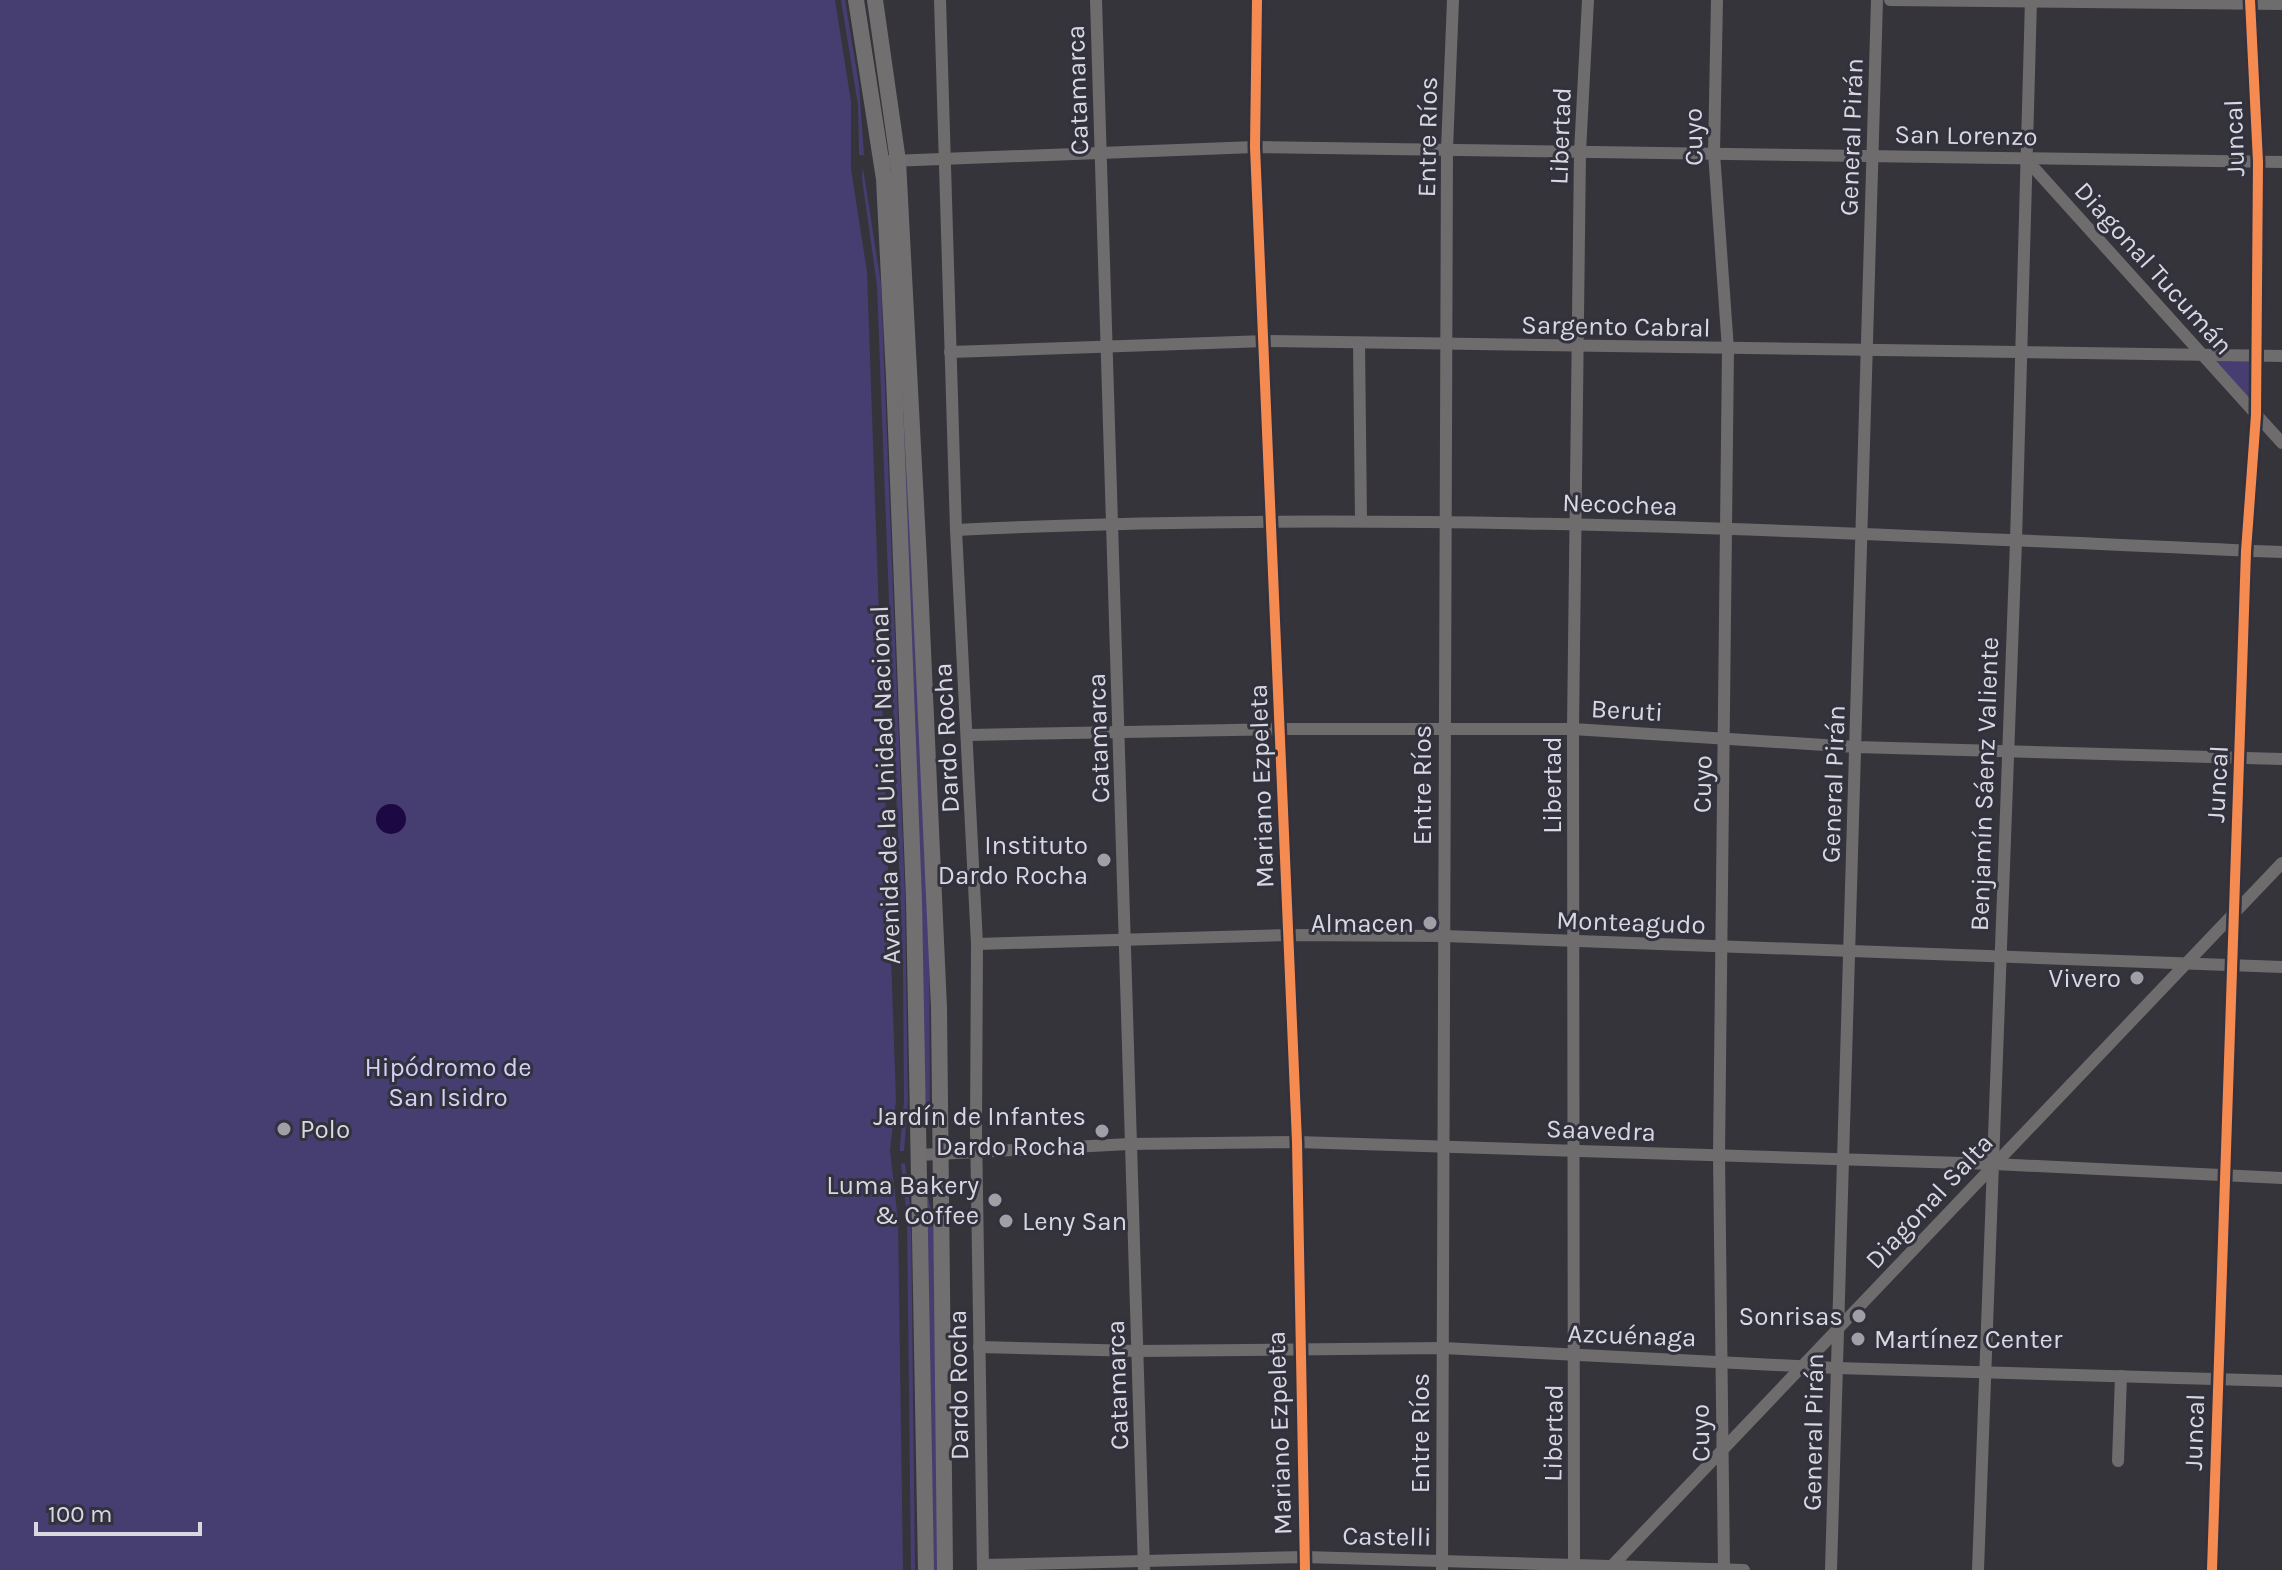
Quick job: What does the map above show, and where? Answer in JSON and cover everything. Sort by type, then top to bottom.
[{"type":"main road","name":"Avenida de la Unidad Nacional","points":[[856,0],[890,161],[894,377],[914,900],[926,1570]]},
{"type":"main road","name":"Avenida de la Unidad Nacional","points":[[875,0],[890,161],[938,992],[945,1570]]},
{"type":"street","name":"Dardo Rocha","points":[[940,0],[956,530],[969,735],[977,944],[983,1567]]},
{"type":"street","name":"Catamarca","points":[[1096,0],[1144,1565]]},
{"type":"street","name":"Mariano Ezpeleta","points":[[1257,0],[1255,147],[1266,341],[1297,1142],[1298,1347],[1305,1564]]},
{"type":"street","name":"Entre Ríos","points":[[1442,1564],[1444,729],[1449,346],[1447,149],[1453,0]]},
{"type":"street","name":"Libertad","points":[[1574,1567],[1573,729],[1580,152],[1588,0]]},
{"type":"street","name":"Cuyo","points":[[1717,0],[1714,153],[1728,349],[1719,1155],[1724,1570]]},
{"type":"street","name":"General Pirán","points":[[1831,1570],[1877,0]]},
{"type":"street","points":[[1890,0],[2282,4]]},
{"type":"street","name":"Benjamín Sáenz Valiente","points":[[1978,1570],[2016,541],[2031,1]]},
{"type":"street","name":"Juncal","points":[[2212,1570],[2232,917],[2241,756],[2246,551],[2256,415],[2258,162],[2250,2]]},
{"type":"street","name":"San Lorenzo","points":[[890,161],[1255,147],[2282,162]]},
{"type":"street","name":"Diagonal Tucumán","points":[[2025,158],[2282,443]]},
{"type":"street","name":"Sargento Cabral","points":[[950,352],[1266,341],[1868,353],[2282,356]]},
{"type":"street","points":[[1359,343],[1361,520]]},
{"type":"street","name":"Necochea","points":[[956,530],[1112,523],[1448,520],[2282,552]]},
{"type":"street","name":"Beruti","points":[[969,735],[1282,729],[1573,729],[1856,747],[2282,759]]},
{"type":"street","name":"Diagonal Salta","points":[[1610,1568],[2282,863]]},
{"type":"street","name":"Monteagudo","points":[[977,944],[1289,935],[1444,936],[2282,967]]},
{"type":"street","name":"Saavedra","points":[[919,1155],[1129,1144],[1297,1142],[1994,1164],[2282,1178]]},
{"type":"street","name":"Azcuénaga","points":[[979,1347],[1139,1351],[1298,1347],[1443,1348],[1836,1368],[2282,1381]]},
{"type":"street","points":[[2118,1461],[2121,1376]]},
{"type":"street","name":"Castelli","points":[[983,1567],[1442,1564],[1744,1570]]},
{"type":"green space","name":"Hipódromo de San Isidro","points":[[0,0],[835,0],[851,102],[851,169],[867,272],[896,1100],[890,1150],[898,1221],[903,1570],[0,1570]]},
{"type":"green space","points":[[841,0],[845,0],[859,85],[864,155],[859,155],[858,105]]},
{"type":"green space","points":[[863,168],[881,284],[905,895],[908,1101],[904,1151],[900,1151],[904,1100],[903,970],[877,285]]},
{"type":"green space","points":[[892,185],[929,902],[930,1132],[925,1094]]},
{"type":"green space","points":[[2256,355],[2256,415],[2204,357]]},
{"type":"green space","points":[[905,1163],[911,1216],[915,1570],[911,1570],[907,1215],[901,1164]]},
{"type":"green space","points":[[926,1189],[934,1222],[939,1570],[930,1570]]},
{"type":"shaded area","points":[[391,804],[402,808],[406,819],[402,830],[391,834],[380,830],[376,819],[380,808]]},
{"type":"cycle path","points":[[1257,0],[1255,147],[1297,1142],[1305,1570]]},
{"type":"cycle path","points":[[2212,1570],[2246,551],[2256,415],[2258,162],[2250,0]]},
{"type":"place","name":"Instituto Dardo Rocha","points":[[1104,860]]},
{"type":"place","name":"Almacen","points":[[1430,923]]},
{"type":"place","name":"Vivero","points":[[2137,978]]},
{"type":"place","name":"Polo","points":[[284,1129]]},
{"type":"place","name":"Jardín de Infantes Dardo Rocha","points":[[1102,1131]]},
{"type":"place","name":"Luma Bakery & Coffee","points":[[995,1200]]},
{"type":"place","name":"Leny San","points":[[1006,1221]]},
{"type":"place","name":"Sonrisas","points":[[1859,1316]]},
{"type":"place","name":"Martínez Center","points":[[1858,1339]]}]
